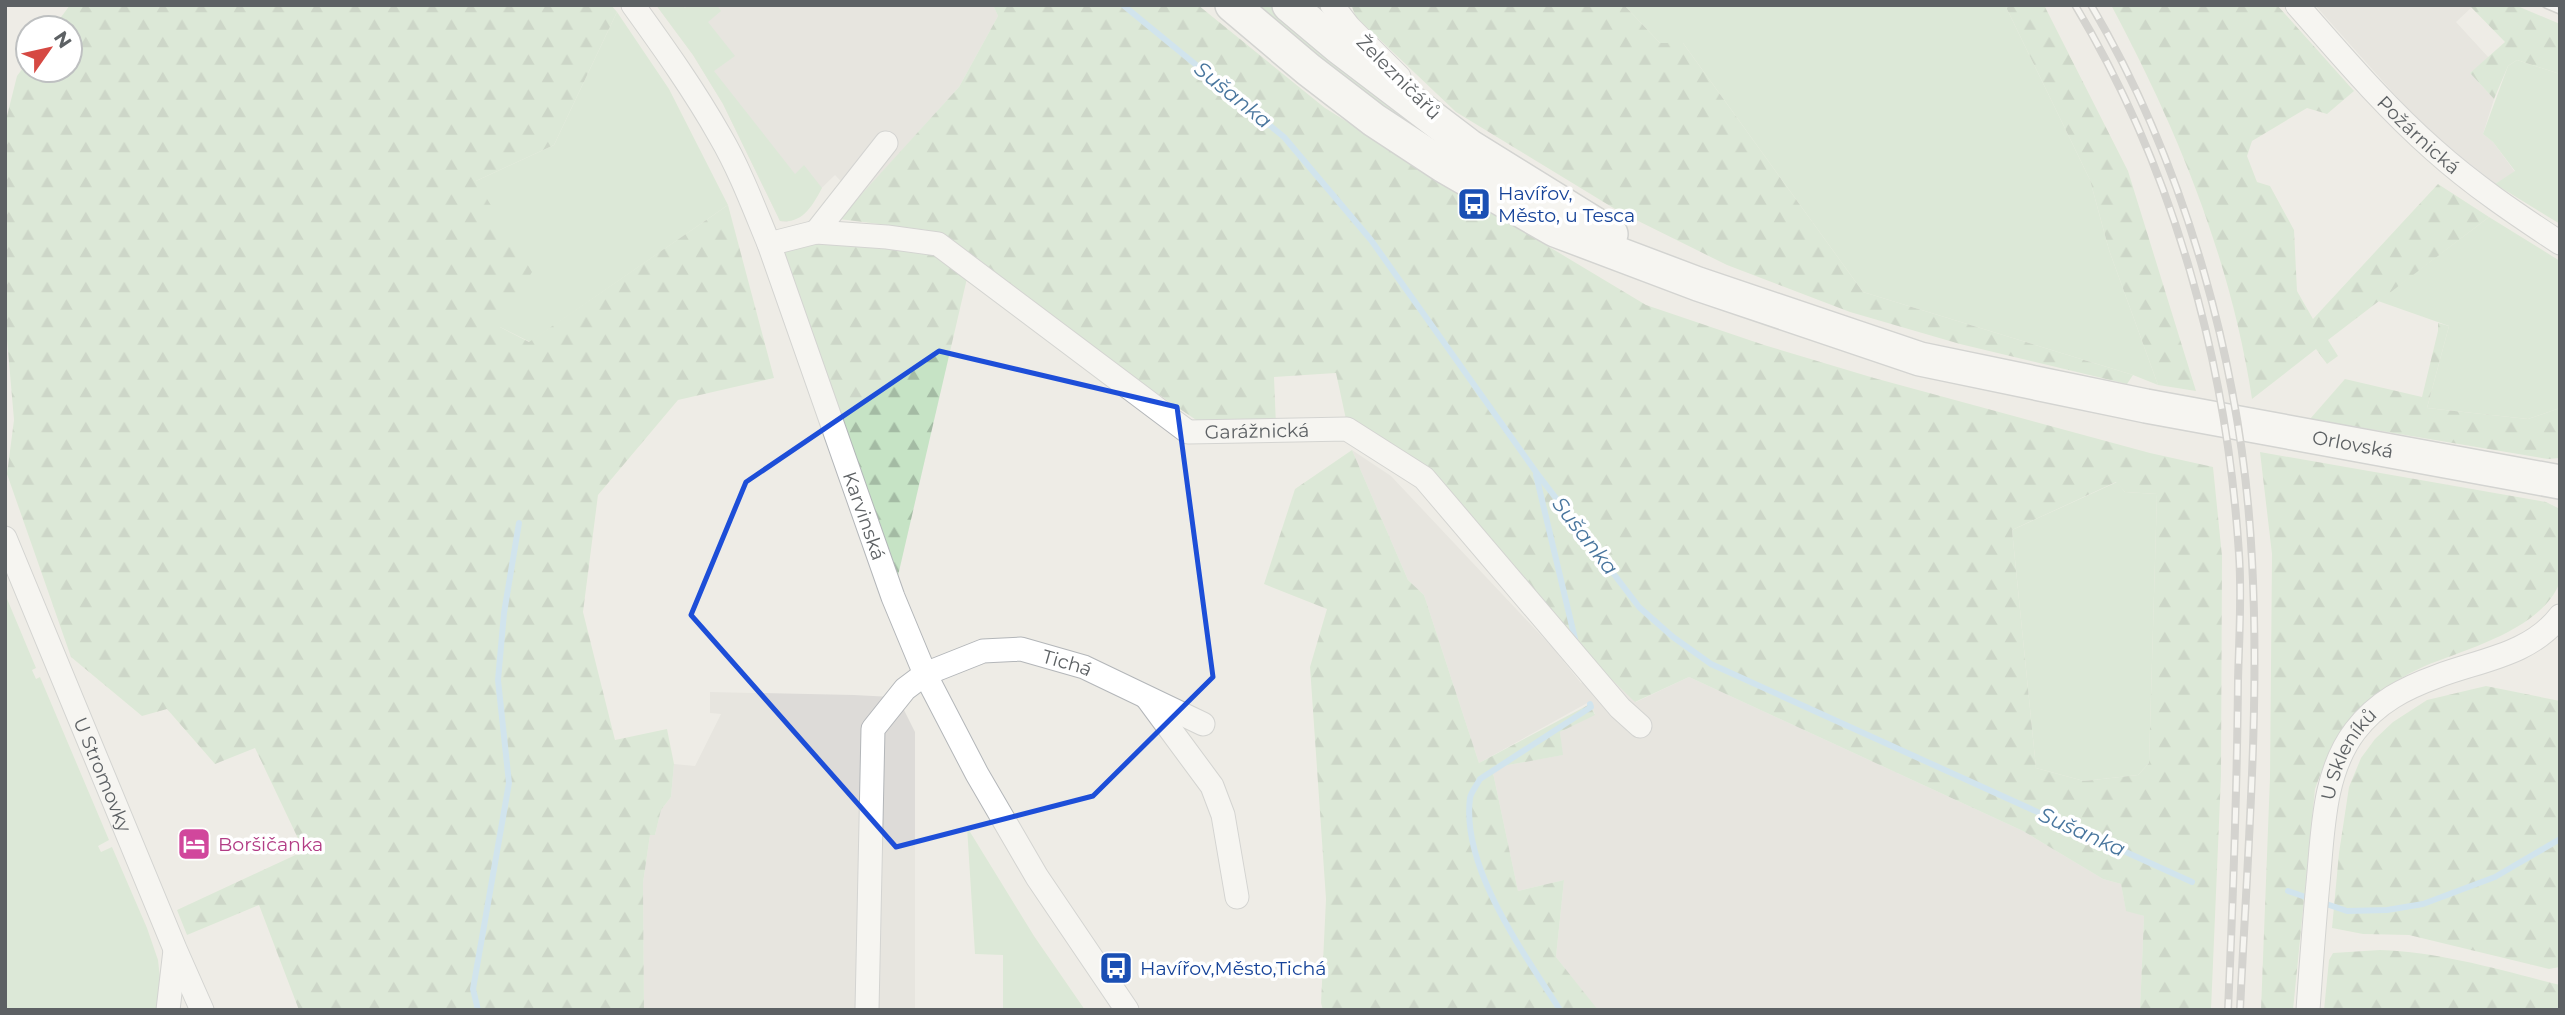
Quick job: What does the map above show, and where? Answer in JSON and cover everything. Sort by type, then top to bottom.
[{"type":"main road","points":[[1232,5],[1374,120],[1455,173],[1555,230],[1698,284]]},
{"type":"main road","points":[[1289,5],[1339,47],[1469,146],[1560,204],[1698,284]]},
{"type":"main road","name":"Orlovská","points":[[1698,284],[1920,359],[2146,406],[2560,482]]},
{"type":"street","name":"Karvinská","points":[[633,5],[679,68],[721,138],[769,244],[892,597],[925,674],[977,774],[1037,877],[1127,1010]]},
{"type":"street","name":"Železničářů","points":[[1332,5],[1349,27],[1469,146]]},
{"type":"street","name":"Požárnická","points":[[2297,5],[2366,83],[2435,151],[2508,209],[2560,243]]},
{"type":"street","points":[[816,232],[886,143]]},
{"type":"street","name":"Garážnická","points":[[769,244],[816,232],[939,244],[1188,432],[1348,429],[1424,478],[1620,708],[1640,726]]},
{"type":"street","name":"U Stromovky","points":[[5,538],[202,1010]]},
{"type":"street","name":"U Skleníků","points":[[2308,1010],[2329,788],[2343,749],[2372,711],[2389,698],[2414,685],[2518,649],[2539,636],[2560,617]]},
{"type":"street","name":"Tichá","points":[[867,1010],[873,729],[905,689],[925,674],[983,651],[1021,649],[1084,667],[1203,724]]},
{"type":"street","points":[[1146,696],[1212,786],[1223,815],[1237,897]]},
{"type":"street","points":[[168,1010],[175,949]]},
{"type":"highlighted area","points":[[939,351],[1177,407],[1213,677],[1093,796],[896,847],[691,615],[746,482]]},
{"type":"shaded area","points":[[656,5],[993,5],[998,16],[959,87],[858,199],[835,175],[787,222],[780,221],[723,104],[693,55]]},
{"type":"shaded area","points":[[2315,5],[2472,7],[2456,22],[2489,58],[2470,73],[2494,99],[2483,134],[2493,142],[2515,172],[2495,184],[2450,149],[2413,115]]},
{"type":"shaded area","points":[[1352,450],[1391,476],[1552,647],[1581,683],[1602,670],[1636,702],[1689,677],[2023,831],[2103,879],[2121,884],[2126,910],[2144,916],[2140,1010],[1597,1010],[1556,957],[1564,880],[1518,891],[1492,768],[1562,755],[1560,732],[1595,714],[1589,702],[1479,763],[1424,595],[1408,580]]},
{"type":"shaded area","points":[[710,692],[854,695],[892,697],[899,700],[915,732],[915,1010],[644,1010],[643,883],[650,835],[655,835],[661,810],[671,797],[674,764],[695,766],[721,714],[710,713]]},
{"type":"green space","points":[[70,5],[611,5],[617,12],[554,145],[476,181],[532,272],[500,327],[529,342],[728,205],[774,378],[678,400],[598,495],[583,612],[615,740],[667,729],[674,764],[671,797],[661,810],[655,835],[650,835],[643,883],[644,1010],[299,1010],[259,905],[187,935],[177,910],[304,851],[255,748],[215,764],[167,709],[142,716],[71,657],[7,474],[14,420],[5,316],[5,124],[15,84],[84,84],[84,14],[63,14]]},
{"type":"green space","points":[[656,5],[682,5],[685,8],[688,5],[717,5],[721,11],[708,22],[735,56],[714,71],[795,174],[804,165],[822,188],[806,213],[794,220],[780,221],[723,104],[693,55]]},
{"type":"green space","points":[[993,5],[1198,5],[1325,108],[1646,305],[1764,345],[1874,378],[2150,453],[2213,467],[2222,556],[2221,776],[2211,1010],[2140,1010],[2144,916],[2126,911],[2121,884],[2103,879],[2023,831],[1689,677],[1635,702],[1602,670],[1433,479],[1347,424],[1336,373],[1274,377],[1276,426],[1202,424],[1114,364],[944,236],[927,230],[839,219],[959,87],[998,16]],"holes":[[[2116,482],[2125,492],[2157,494],[2149,763],[2138,775],[2084,781],[2036,768],[2012,530]]]},
{"type":"green space","points":[[1252,5],[1271,5],[1330,55],[1461,156],[1394,118]]},
{"type":"green space","points":[[1351,5],[1624,5],[1660,43],[1683,43],[1863,292],[2133,375],[2127,384],[1960,344],[1850,312],[1727,265],[1620,212],[1456,112],[1356,17]]},
{"type":"green space","points":[[1624,5],[2005,5],[2090,180],[2109,250],[2158,385],[1863,292],[1683,43],[1660,43]]},
{"type":"green space","points":[[2005,5],[2044,5],[2128,171],[2196,391],[2158,385],[2109,250],[2090,180]]},
{"type":"green space","points":[[2111,5],[2277,5],[2354,91],[2327,114],[2307,108],[2252,141],[2247,156],[2257,182],[2270,186],[2294,230],[2297,291],[2313,319],[2438,184],[2489,217],[2328,340],[2338,356],[2327,364],[2316,349],[2252,399],[2243,347],[2216,246],[2179,147]]},
{"type":"green space","points":[[2469,5],[2515,5],[2560,24],[2560,74],[2517,60],[2508,66],[2494,99],[2470,73],[2505,42]]},
{"type":"green space","points":[[617,12],[669,89],[728,205],[530,342],[500,327],[476,181],[554,145]]},
{"type":"green space","points":[[2517,60],[2560,74],[2560,224],[2495,184],[2515,171],[2493,142],[2483,134],[2508,66]]},
{"type":"green space","points":[[2489,217],[2560,261],[2560,408],[2528,419],[2427,408],[2449,326],[2378,301]]},
{"type":"green space","points":[[813,241],[934,252],[968,274],[897,580],[779,251]]},
{"type":"green space","points":[[2438,323],[2449,326],[2427,408],[2528,419],[2560,408],[2560,458],[2548,459],[2310,419],[2345,379],[2422,397]]},
{"type":"green space","points":[[1352,450],[1408,580],[1424,595],[1479,763],[1590,704],[1595,715],[1560,732],[1563,755],[1492,768],[1518,891],[1564,880],[1556,957],[1598,1010],[1323,1010],[1321,1003],[1326,899],[1310,667],[1327,609],[1264,584],[1295,489]]},
{"type":"green space","points":[[2260,452],[2546,502],[2560,509],[2560,578],[2550,600],[2536,614],[2501,636],[2425,666],[2388,687],[2359,710],[2333,746],[2315,789],[2293,1010],[2261,1010],[2270,777],[2272,554]]},
{"type":"green space","points":[[2117,482],[2125,492],[2157,494],[2149,763],[2138,775],[2084,781],[2036,768],[2012,530]]},
{"type":"green space","points":[[5,594],[36,668],[32,670],[36,679],[40,677],[109,840],[98,846],[101,852],[112,847],[147,928],[158,960],[160,978],[157,1010],[5,1010]]},
{"type":"green space","points":[[2486,686],[2560,701],[2560,967],[2549,969],[2409,935],[2363,934],[2332,928],[2349,787],[2361,758],[2375,739],[2393,722],[2427,700]]},
{"type":"green space","points":[[967,827],[1034,936],[1085,1010],[1003,1010],[1003,955],[975,954]]},
{"type":"green space","points":[[2380,950],[2448,958],[2560,985],[2560,1010],[2324,1010],[2329,960],[2333,953]]},
{"type":"waterway","name":"Sušanka","points":[[1123,5],[1284,137],[1371,240],[1536,472],[1639,607],[1673,637],[1711,664],[2192,882]]},
{"type":"waterway","points":[[1536,475],[1576,643]]},
{"type":"waterway","points":[[478,1010],[473,989],[509,783],[498,680],[504,613],[519,523]]},
{"type":"waterway","points":[[1560,1010],[1513,936],[1485,881],[1475,853],[1470,825],[1470,798],[1480,779],[1591,707],[1590,704]]},
{"type":"waterway","name":"Sušanka","points":[[2288,891],[2347,911],[2387,910],[2423,904],[2495,877],[2560,839]]},
{"type":"railway","points":[[2075,5],[2110,68],[2141,134],[2190,270],[2208,340],[2233,482],[2240,586],[2236,804],[2228,1010]]},
{"type":"railway","points":[[2091,5],[2125,68],[2182,203],[2204,273],[2237,417],[2246,489],[2254,616],[2252,785],[2240,1010]]},
{"type":"railway","points":[[2546,5],[2560,11]]},
{"type":"place","name":"Havířov, Město, u Tesca","points":[[1474,204]]},
{"type":"place","name":"Boršičanka","points":[[194,844]]},
{"type":"place","name":"Havířov,Město,Tichá","points":[[1116,968]]}]
